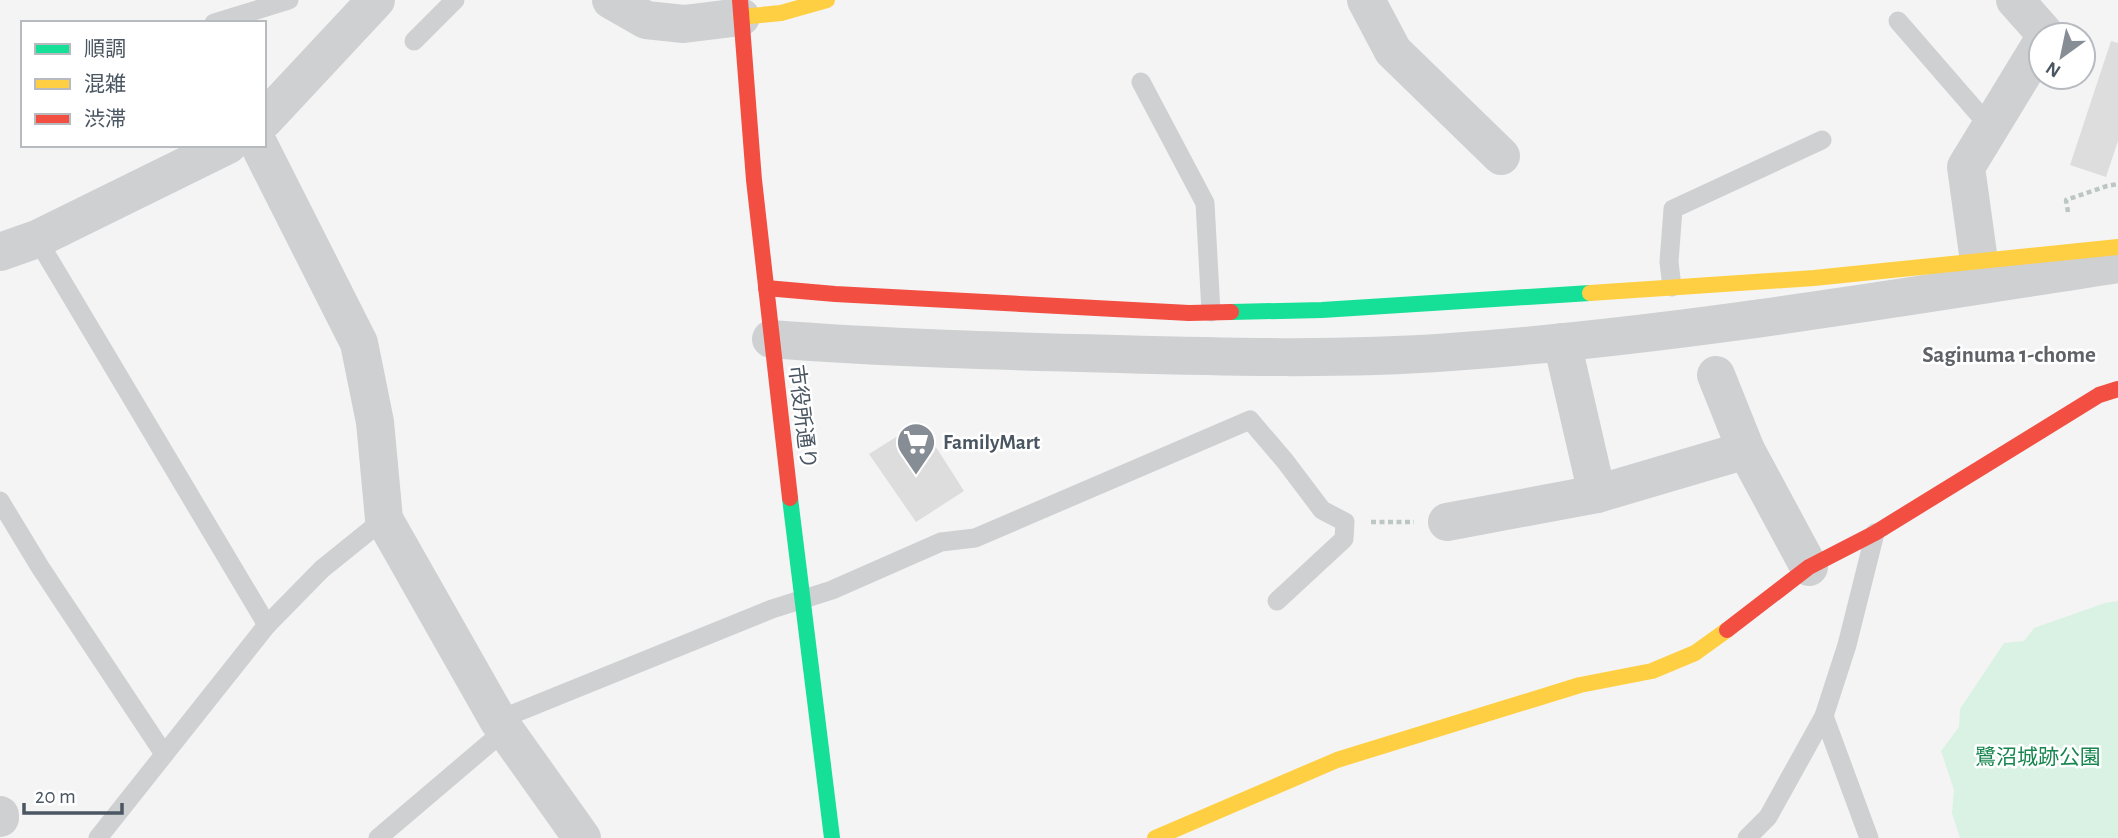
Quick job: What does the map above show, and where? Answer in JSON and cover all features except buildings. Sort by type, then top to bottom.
[{"type":"street","points":[[266,118],[376,0]]},
{"type":"street","points":[[611,0],[646,20],[684,24],[740,9],[781,13],[827,0]]},
{"type":"street","points":[[1366,0],[1393,51],[1501,156]]},
{"type":"street","points":[[2015,0],[2034,21]]},
{"type":"street","name":"市役所通り","points":[[740,9],[771,339],[832,838]]},
{"type":"street","points":[[1979,261],[1966,167],[2027,67]]},
{"type":"street","points":[[0,252],[37,239],[224,147]]},
{"type":"street","points":[[260,147],[359,343],[375,422],[384,519],[502,725],[582,838]]},
{"type":"street","points":[[766,288],[835,295],[1211,313],[1322,310],[1814,278],[2118,247]]},
{"type":"street","points":[[771,339],[945,350],[1189,356],[1436,353],[1562,342],[1816,310],[2118,264]]},
{"type":"street","points":[[1562,342],[1597,494]]},
{"type":"street","points":[[1716,375],[1746,450],[1809,568]]},
{"type":"street","points":[[1155,838],[1338,760],[1580,685],[1652,671],[1695,653],[1809,568],[1875,533],[2099,395],[2118,389]]},
{"type":"street","points":[[1447,522],[1597,494],[1746,450]]},
{"type":"lane","points":[[221,21],[289,0]]},
{"type":"lane","points":[[414,41],[455,0]]},
{"type":"lane","points":[[1898,21],[1990,127]]},
{"type":"lane","points":[[1141,82],[1205,203],[1211,313]]},
{"type":"lane","points":[[1672,286],[1669,262],[1673,208],[1822,140]]},
{"type":"lane","points":[[37,239],[267,625]]},
{"type":"lane","points":[[378,838],[502,725],[772,609],[832,590],[941,542],[975,537],[1250,421],[1322,510],[1345,522],[1344,539],[1277,601]]},
{"type":"lane","points":[[0,501],[40,567],[164,754]]},
{"type":"lane","points":[[98,838],[267,625],[322,569],[384,519]]},
{"type":"lane","points":[[1747,838],[1768,817],[1824,716],[1847,645],[1875,533]]},
{"type":"lane","points":[[1824,716],[1869,838]]},
{"type":"path","points":[[2068,212],[2067,200],[2118,184]]},
{"type":"path","points":[[1345,522],[1447,522]]},
{"type":"green space","name":"鷺沼城跡公園","points":[[2118,601],[2118,838],[1960,838],[1952,813],[1954,790],[1941,751],[1959,727],[1960,709],[2004,643],[2024,641],[2034,628]]},
{"type":"traffic: fast","points":[[1231,312],[1322,310],[1590,293]]},
{"type":"traffic: fast","points":[[790,498],[832,838]]},
{"type":"traffic: slow","points":[[741,17],[781,13],[827,0]]},
{"type":"traffic: slow","points":[[1590,293],[1814,278],[2118,247]]},
{"type":"traffic: slow","points":[[1155,838],[1337,760],[1580,685],[1652,671],[1695,653],[1727,630]]},
{"type":"traffic: jam","points":[[740,0],[754,180],[790,498]]},
{"type":"traffic: jam","points":[[766,288],[1189,313],[1231,312]]},
{"type":"traffic: jam","points":[[1727,630],[1809,567],[1875,533],[2099,395],[2118,389]]},
{"type":"place","name":"FamilyMart","points":[[916,476]]},
{"type":"district","name":"Saginuma 1-chome","points":[[2009,355]]}]
